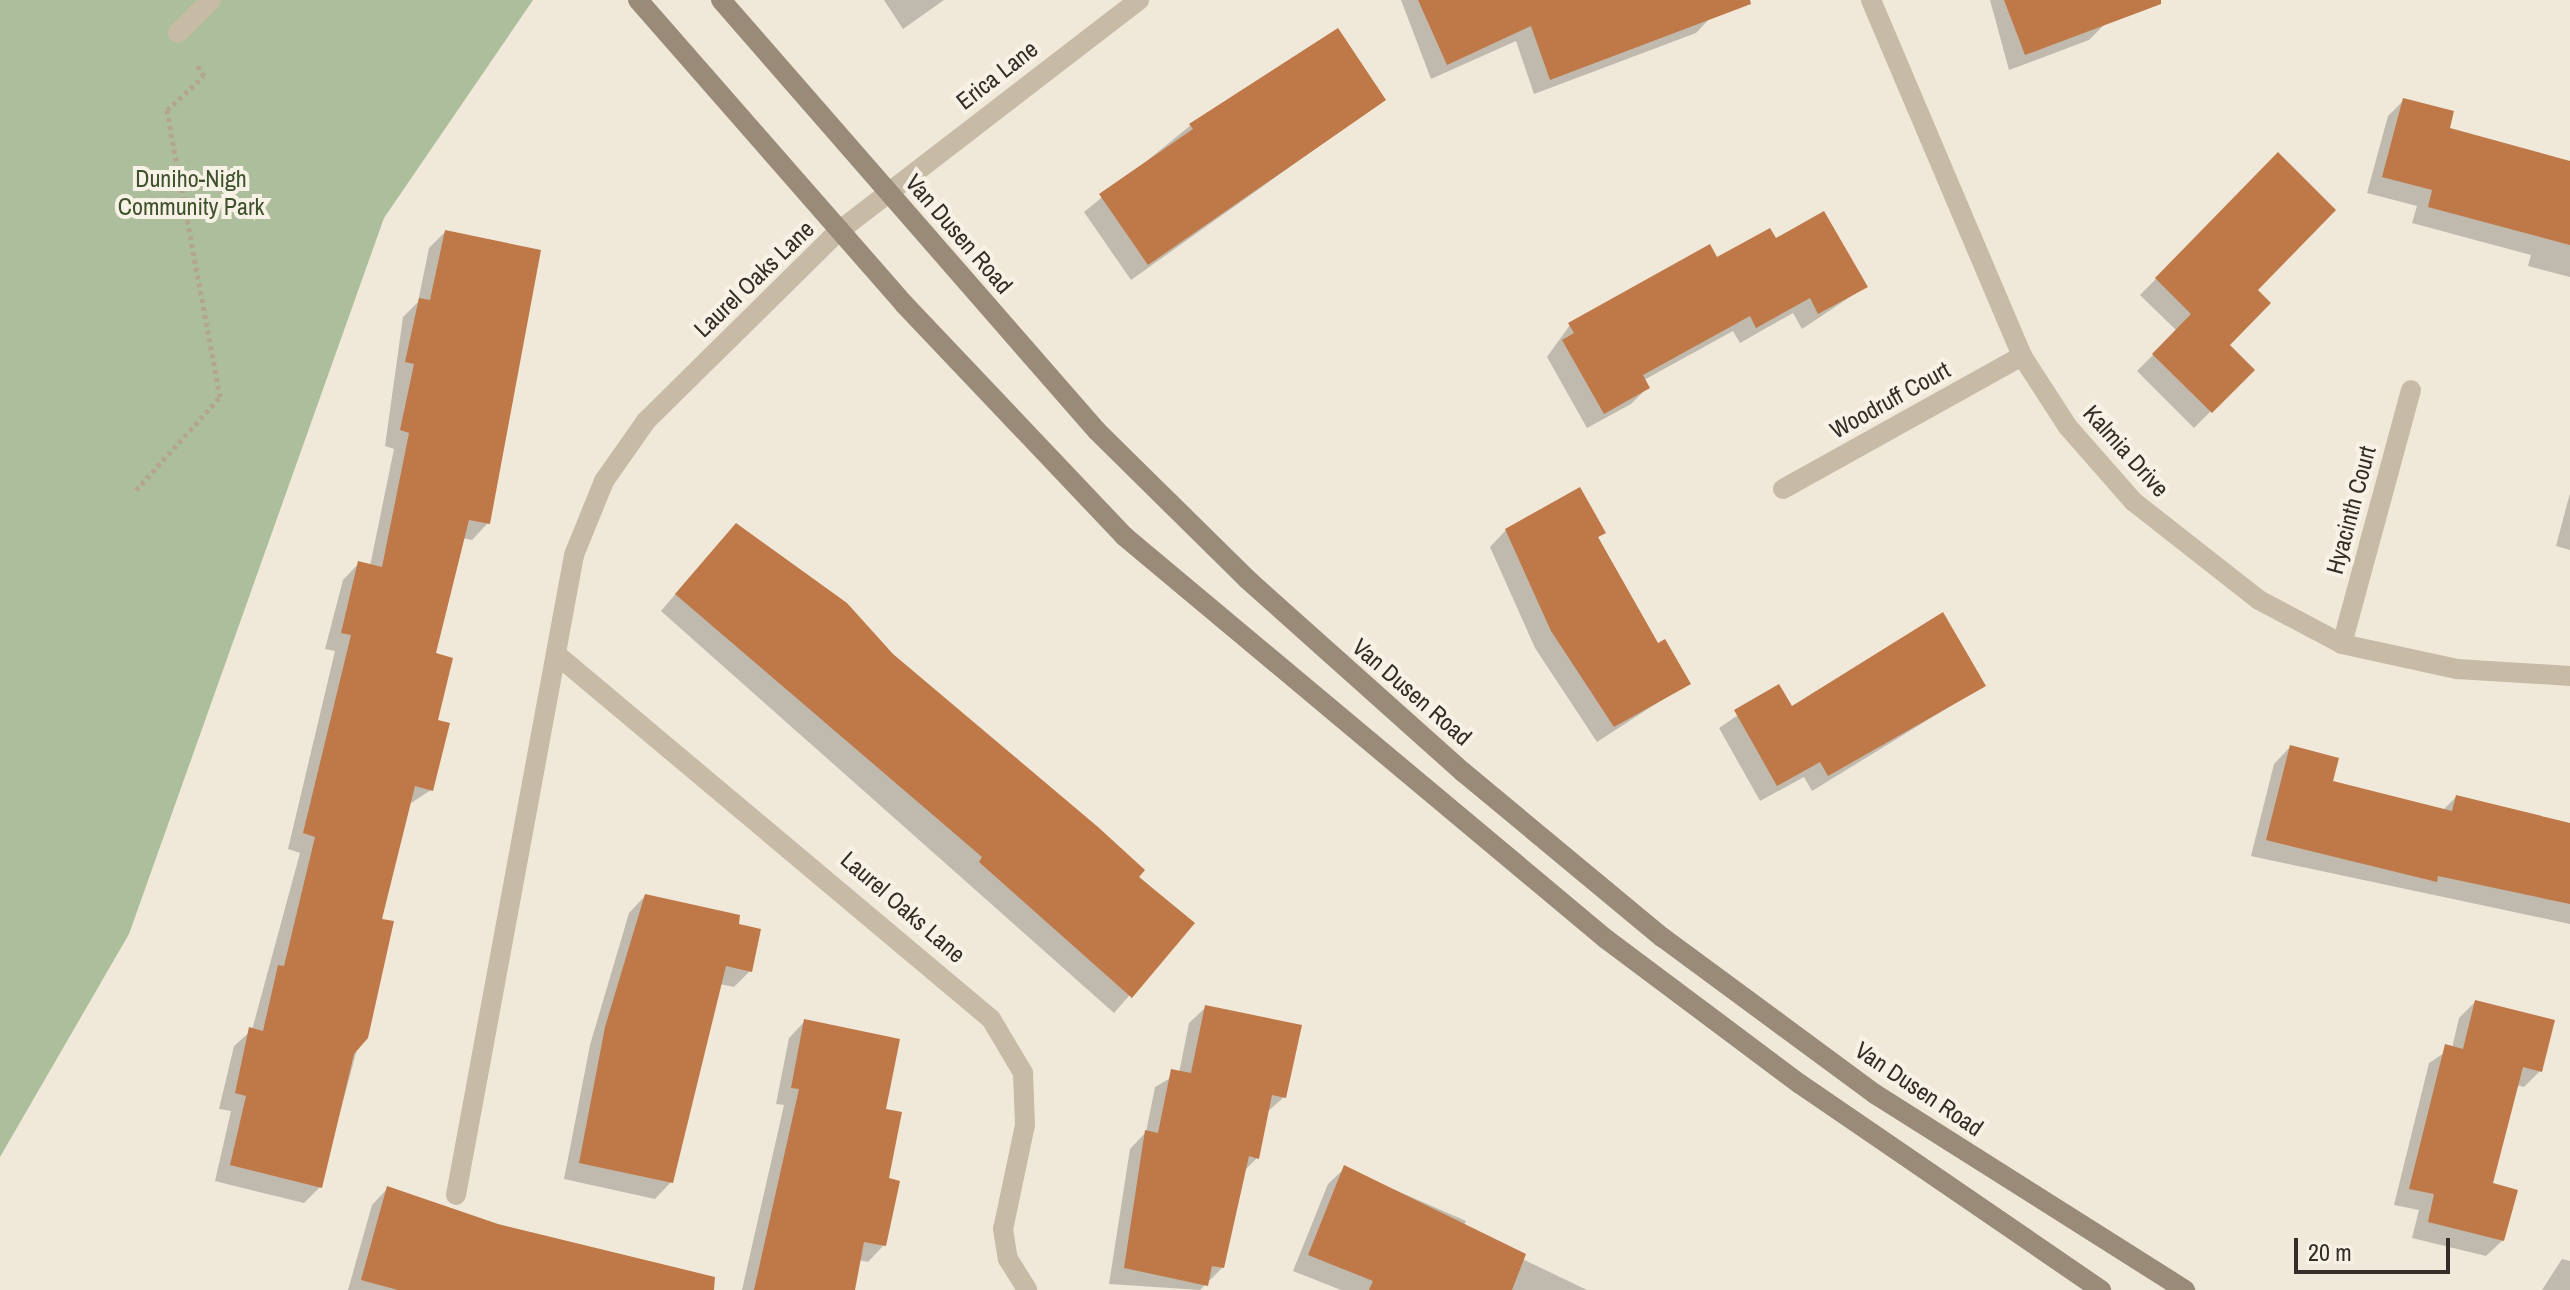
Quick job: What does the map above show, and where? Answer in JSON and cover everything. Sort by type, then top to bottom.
[{"type":"main road","points":[[638,0],[839,231],[1124,536],[1311,698],[1606,939],[1890,1147],[2101,1290]]},
{"type":"main road","name":"Van Dusen Road","points":[[721,0],[1097,431],[1247,579],[1463,772],[1662,937],[1875,1094],[2185,1290]]},
{"type":"street","points":[[178,33],[211,0]]},
{"type":"street","name":"Erica Lane","points":[[839,231],[1139,0]]},
{"type":"street","name":"Kalmia Drive","points":[[1871,0],[2022,356],[2068,427],[2166,532],[2259,600],[2342,644],[2457,669],[2570,676]]},
{"type":"street","name":"Laurel Oaks Lane","points":[[456,1195],[574,555],[590,509],[629,440],[839,231]]},
{"type":"street","name":"Woodruff Court","points":[[1783,489],[2022,356]]},
{"type":"street","name":"Hyacinth Court","points":[[2342,644],[2411,390]]},
{"type":"street","name":"Laurel Oaks Lane","points":[[556,654],[991,1019],[1023,1073],[1025,1125],[1003,1229],[1008,1259],[1027,1290]]},
{"type":"path","points":[[136,490],[220,397],[167,110],[204,76],[178,33]]},
{"type":"green space","name":"Duniho-Nigh Community Park","points":[[0,0],[533,0],[384,218],[129,934],[0,1157]]},
{"type":"building","points":[[1418,0],[1750,0],[1751,4],[1550,80],[1531,26],[1447,65]]},
{"type":"building","points":[[2004,0],[2161,0],[2161,4],[2025,55]]},
{"type":"building","points":[[1338,28],[1386,100],[1148,265],[1099,194],[1193,129],[1189,124]]},
{"type":"building","points":[[2403,98],[2454,111],[2450,128],[2570,161],[2570,245],[2428,207],[2432,190],[2382,177]]},
{"type":"building","points":[[2278,152],[2336,210],[2258,290],[2271,303],[2230,345],[2255,370],[2212,413],[2152,354],[2191,314],[2155,278]]},
{"type":"building","points":[[1824,211],[1868,287],[1818,314],[1810,298],[1756,328],[1750,316],[1643,375],[1650,388],[1604,414],[1562,340],[1574,333],[1568,323],[1710,244],[1717,257],[1770,228],[1776,238]]},
{"type":"building","points":[[445,230],[541,250],[490,524],[469,520],[436,653],[453,658],[438,720],[450,723],[433,791],[415,786],[382,919],[394,921],[368,1038],[354,1054],[322,1188],[230,1165],[246,1096],[235,1093],[249,1027],[263,1031],[278,965],[284,966],[315,837],[303,833],[351,635],[341,633],[358,561],[382,567],[409,433],[400,430],[414,364],[405,362],[419,298],[430,300]]},
{"type":"building","points":[[1580,487],[1606,533],[1598,537],[1658,643],[1665,639],[1691,684],[1614,727],[1551,631],[1505,529]]},
{"type":"building","points":[[736,523],[847,603],[893,654],[1098,827],[1145,870],[1139,877],[1195,923],[1132,998],[979,862],[982,857],[675,594]]},
{"type":"building","points":[[1943,612],[1986,686],[1828,776],[1820,762],[1777,786],[1734,710],[1779,684],[1792,706]]},
{"type":"building","points":[[2290,745],[2339,758],[2333,781],[2452,811],[2456,795],[2570,823],[2570,904],[2438,876],[2437,882],[2266,840]]},
{"type":"building","points":[[645,894],[740,915],[739,924],[761,929],[752,972],[726,966],[673,1183],[579,1163],[605,1027]]},
{"type":"building","points":[[2475,1000],[2555,1020],[2542,1072],[2523,1067],[2493,1183],[2518,1190],[2504,1241],[2428,1222],[2434,1194],[2409,1189],[2445,1044],[2463,1049]]},
{"type":"building","points":[[1205,1005],[1302,1025],[1286,1098],[1272,1095],[1259,1159],[1249,1156],[1224,1268],[1212,1266],[1208,1286],[1124,1268],[1145,1130],[1158,1133],[1171,1069],[1191,1073]]},
{"type":"building","points":[[804,1019],[900,1039],[886,1109],[902,1112],[889,1178],[900,1181],[886,1246],[864,1242],[855,1290],[754,1290],[799,1089],[791,1088]]},
{"type":"building","points":[[1344,1165],[1526,1254],[1512,1290],[1369,1290],[1373,1281],[1308,1255]]},
{"type":"building","points":[[387,1186],[498,1224],[715,1277],[714,1290],[398,1290],[361,1280]]}]
